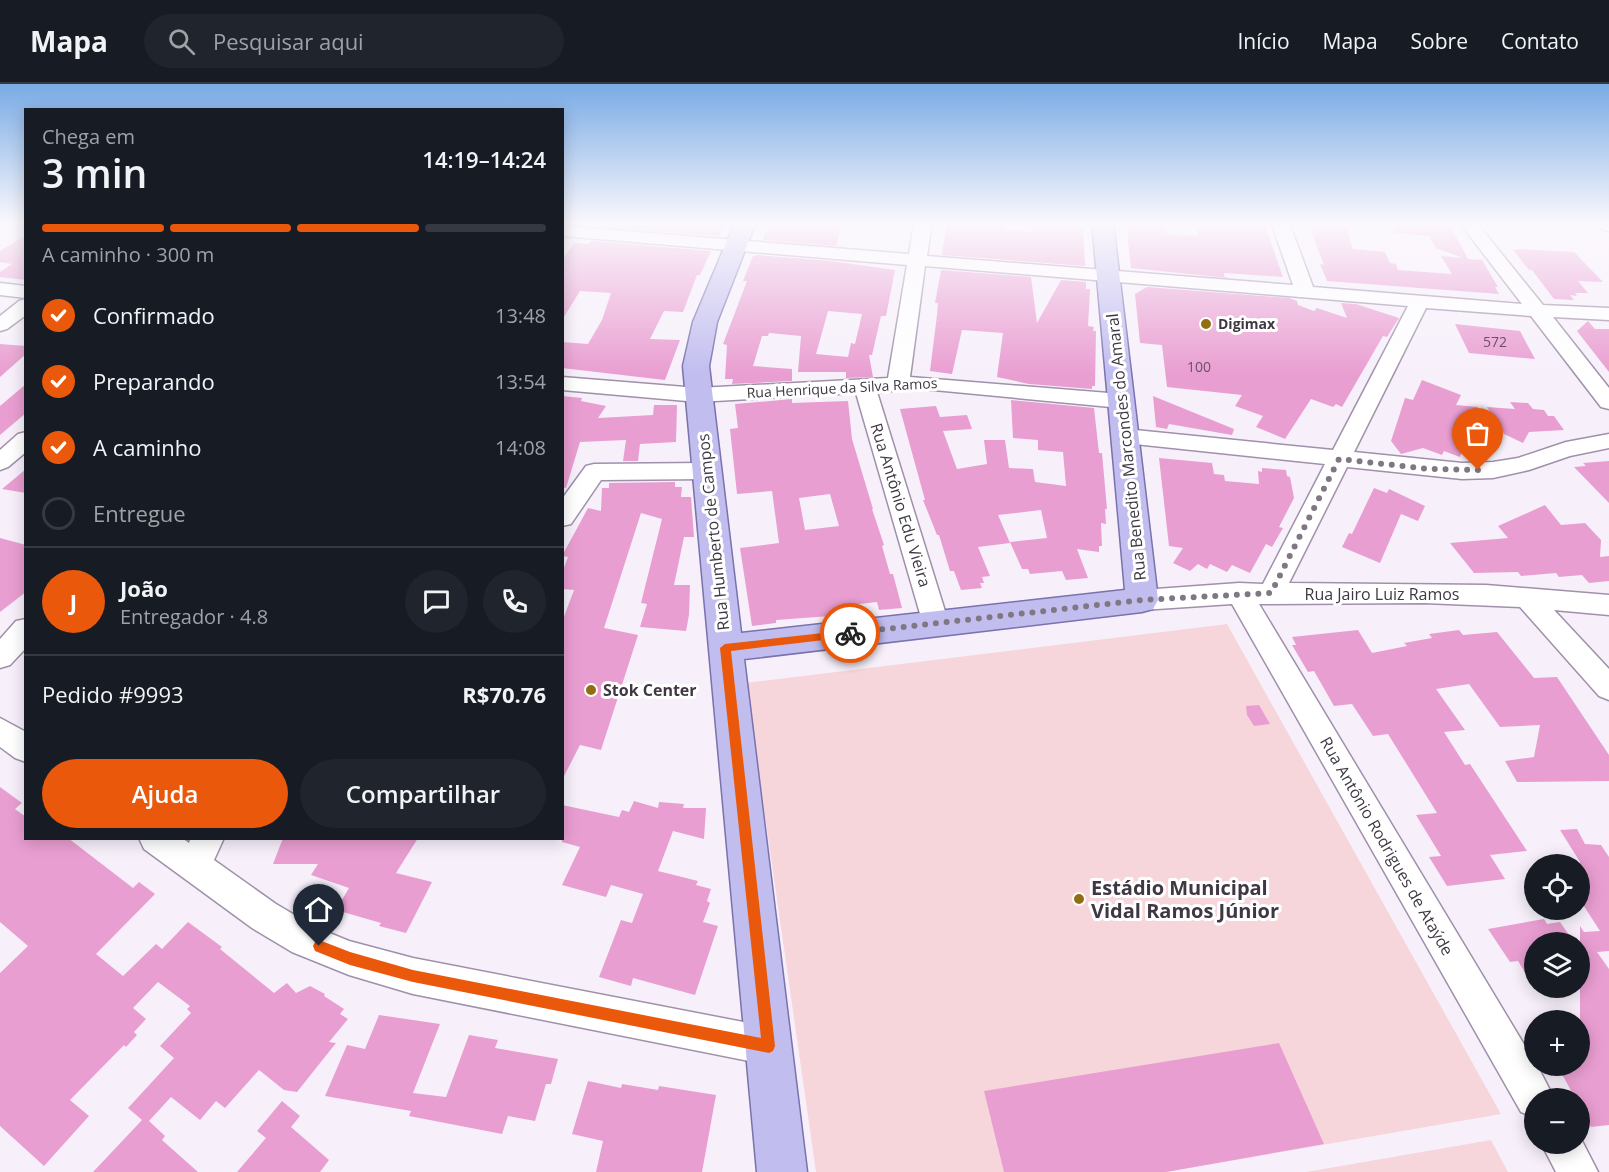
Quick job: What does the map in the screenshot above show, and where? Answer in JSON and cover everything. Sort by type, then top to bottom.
[{"type":"main road","name":"Rua Humberto de Campos","points":[[725,273],[700,338],[696,366],[783,1172]]},
{"type":"main road","name":"Rua Benedito Marcondes do Amaral","points":[[1108,273],[1142,600]]},
{"type":"main road","name":"Rua Jairo Luiz Ramos","points":[[725,648],[1142,600]]},
{"type":"street","points":[[898,384],[915,273]]},
{"type":"street","points":[[1069,273],[1609,314]]},
{"type":"street","points":[[1298,273],[1305,292]]},
{"type":"street","points":[[1507,273],[1609,402]]},
{"type":"street","points":[[0,289],[24,292]]},
{"type":"street","points":[[1271,593],[1420,301]]},
{"type":"street","points":[[0,325],[24,307]]},
{"type":"street","name":"Rua Henrique da Silva Ramos","points":[[564,383],[698,395],[898,384],[945,384],[1121,401]]},
{"type":"street","name":"Rua Antônio Edu Vieira","points":[[865,386],[936,624]]},
{"type":"street","points":[[1125,436],[1429,469],[1493,470],[1521,465],[1566,449],[1609,441]]},
{"type":"street","points":[[0,462],[24,441]]},
{"type":"street","points":[[564,515],[594,472],[706,471]]},
{"type":"street","name":"Rua Jairo Luiz Ramos","points":[[1142,600],[1239,593],[1432,593],[1527,597],[1609,605]]},
{"type":"street","name":"Rua Antônio Rodrigues de Ataýde","points":[[1239,593],[1529,1088]]},
{"type":"street","points":[[1527,597],[1609,688]]},
{"type":"street","points":[[0,657],[24,631]]},
{"type":"street","points":[[0,731],[24,748]]},
{"type":"street","points":[[162,840],[201,852],[264,916],[304,940],[350,958],[413,976],[769,1046]]},
{"type":"street","points":[[1567,1154],[1578,1172]]},
{"type":"shaded area","name":"Estádio Municipal Vidal Ramos Júnior","points":[[1227,624],[1501,1114],[1166,1172],[816,1172],[746,683]]},
{"type":"shaded area","points":[[1491,1140],[1508,1172],[1306,1172]]},
{"type":"building","points":[[0,273],[24,273],[24,280],[0,277]]},
{"type":"building","points":[[564,273],[701,273],[697,275],[683,312],[664,311],[650,339],[680,340],[665,380],[564,368],[564,342],[588,344],[602,320],[611,293],[580,291],[564,317]]},
{"type":"building","points":[[746,273],[894,273],[886,316],[881,316],[872,355],[869,355],[873,377],[846,378],[846,372],[798,372],[801,336],[769,333],[768,336],[762,336],[753,366],[792,369],[792,381],[732,384],[733,379],[725,379],[727,345],[723,344],[747,281],[743,281]],"holes":[[[828,311],[862,314],[855,344],[851,343],[848,357],[816,354]]]},
{"type":"building","points":[[940,273],[1031,277],[1037,323],[1061,280],[1086,282],[1086,289],[1090,289],[1088,326],[1094,327],[1093,331],[1096,331],[1095,386],[1092,386],[1092,389],[1029,384],[997,377],[1003,333],[962,330],[952,374],[930,371],[938,303],[935,303]]},
{"type":"building","points":[[1177,273],[1282,273],[1283,277],[1224,273],[1224,276],[1228,278]]},
{"type":"building","points":[[1324,273],[1490,273],[1498,287],[1495,287],[1499,294],[1327,281]]},
{"type":"building","points":[[1534,273],[1594,273],[1603,282],[1578,281],[1588,293],[1570,295],[1574,300],[1554,299]]},
{"type":"building","points":[[1147,287],[1289,298],[1297,301],[1298,305],[1314,311],[1317,308],[1347,318],[1341,303],[1356,304],[1399,318],[1387,337],[1383,336],[1342,407],[1336,404],[1333,407],[1311,399],[1285,439],[1256,427],[1263,416],[1235,406],[1242,395],[1167,387],[1162,345],[1140,343],[1135,294]]},
{"type":"building","points":[[1588,321],[1595,329],[1609,329],[1609,372],[1577,331]]},
{"type":"building","points":[[1455,324],[1520,331],[1535,359],[1469,353]]},
{"type":"building","points":[[0,344],[24,346],[24,356],[0,377]]},
{"type":"building","points":[[1422,380],[1461,395],[1456,405],[1478,407],[1460,457],[1444,451],[1442,455],[1423,448],[1401,454],[1391,441],[1405,398],[1413,400]]},
{"type":"building","points":[[24,386],[24,415],[0,435],[0,406]]},
{"type":"building","points":[[564,396],[582,398],[581,401],[606,406],[598,418],[653,415],[654,405],[677,405],[676,442],[640,444],[638,461],[623,461],[626,440],[580,442],[566,488],[564,488]]},
{"type":"building","points":[[1153,396],[1234,429],[1232,435],[1169,424],[1167,429],[1156,427]]},
{"type":"building","points":[[792,399],[792,403],[848,401],[852,439],[884,545],[882,546],[890,574],[893,574],[902,608],[879,610],[877,602],[842,606],[844,615],[776,620],[776,623],[752,626],[740,548],[779,543],[772,491],[737,494],[730,429],[738,428],[735,404]],"holes":[[[830,494],[839,526],[805,530],[799,498]]]},
{"type":"building","points":[[1011,400],[1094,408],[1099,453],[1102,453],[1107,509],[1105,509],[1106,524],[1101,523],[1102,546],[1099,546],[1099,552],[1077,549],[1088,578],[1066,580],[1062,571],[1030,574],[1028,569],[1022,569],[1010,542],[1047,538],[1041,510],[998,515],[1010,543],[978,547],[990,576],[982,577],[984,583],[980,583],[982,588],[961,590],[954,571],[950,571],[939,535],[937,535],[923,500],[925,500],[900,409],[936,406],[940,417],[967,415],[972,429],[943,431],[957,469],[987,464],[984,440],[1005,440],[1009,468],[1033,469],[1035,482],[1066,486],[1063,452],[1038,450],[1038,440],[1013,438]]},
{"type":"building","points":[[1510,402],[1528,403],[1533,409],[1544,410],[1548,416],[1554,416],[1564,430],[1529,432],[1523,443],[1504,434],[1487,407],[1515,409]]},
{"type":"building","points":[[1159,458],[1212,463],[1214,474],[1224,475],[1225,481],[1259,484],[1258,471],[1262,472],[1262,468],[1286,470],[1287,476],[1290,477],[1294,498],[1279,527],[1283,528],[1272,547],[1266,544],[1250,573],[1232,565],[1227,572],[1210,564],[1207,569],[1198,564],[1190,571],[1173,563],[1183,548],[1169,546]]},
{"type":"building","points":[[1609,461],[1609,503],[1574,467],[1586,466],[1583,463]]},
{"type":"building","points":[[24,471],[24,493],[2,489]]},
{"type":"building","points":[[675,482],[675,487],[682,487],[681,497],[691,497],[694,537],[684,537],[674,585],[690,585],[689,615],[686,631],[640,627],[647,604],[641,603],[662,519],[641,513],[604,628],[638,635],[601,750],[580,745],[564,776],[564,617],[574,590],[564,589],[564,568],[568,557],[564,556],[564,552],[588,508],[601,511],[602,488],[609,488],[609,483]]},
{"type":"building","points":[[1374,488],[1387,493],[1389,489],[1425,506],[1418,521],[1401,514],[1380,563],[1342,547],[1349,533],[1352,534]]},
{"type":"building","points":[[1545,505],[1561,525],[1585,523],[1601,540],[1600,557],[1609,556],[1609,581],[1589,583],[1582,575],[1559,577],[1556,573],[1521,576],[1518,572],[1474,573],[1450,543],[1508,538],[1498,526]]},
{"type":"building","points":[[0,538],[24,544],[24,594],[0,612]]},
{"type":"building","points":[[1358,630],[1372,653],[1407,646],[1404,643],[1432,638],[1429,634],[1459,630],[1463,635],[1497,632],[1534,678],[1557,677],[1609,755],[1609,781],[1517,782],[1505,761],[1534,757],[1540,725],[1500,727],[1469,684],[1436,689],[1465,730],[1444,732],[1465,765],[1470,764],[1527,851],[1490,855],[1505,879],[1447,886],[1429,857],[1441,856],[1416,815],[1437,813],[1388,734],[1373,736],[1352,704],[1334,706],[1314,671],[1308,672],[1292,645],[1296,645],[1292,637]]},
{"type":"building","points":[[1259,705],[1270,724],[1254,726],[1247,715],[1246,706]]},
{"type":"building","points":[[0,787],[22,803],[15,809],[24,816],[24,840],[71,840],[133,888],[139,882],[155,894],[96,954],[123,976],[156,944],[162,949],[188,922],[222,947],[220,949],[274,993],[287,983],[296,993],[310,986],[344,1009],[340,1014],[348,1019],[329,1042],[336,1043],[297,1092],[284,1090],[259,1070],[225,1108],[216,1101],[200,1120],[171,1097],[149,1121],[165,1136],[162,1140],[198,1172],[93,1172],[142,1120],[128,1108],[174,1058],[160,1046],[191,1013],[187,1009],[190,1006],[158,982],[133,1008],[146,1019],[134,1032],[137,1035],[126,1047],[124,1045],[70,1100],[89,1116],[44,1166],[0,1126],[0,973],[28,946],[0,922]]},
{"type":"building","points":[[634,801],[658,808],[659,802],[684,804],[683,808],[706,808],[704,839],[673,831],[658,871],[698,881],[696,885],[711,889],[707,901],[710,903],[703,922],[718,926],[695,995],[633,978],[631,986],[599,977],[621,920],[632,923],[643,894],[611,885],[606,897],[562,885],[580,847],[562,842],[564,840],[564,805],[619,817],[622,810],[629,812]]},
{"type":"building","points":[[1577,829],[1585,844],[1601,845],[1609,857],[1609,951],[1597,952],[1609,969],[1609,1125],[1591,1127],[1590,1088],[1570,1088],[1563,1076],[1590,1076],[1590,1010],[1580,1010],[1580,998],[1590,998],[1590,932],[1584,932],[1600,931],[1590,916],[1590,854],[1575,854],[1560,830]]},
{"type":"building","points":[[282,840],[417,840],[396,873],[432,882],[406,933],[336,910],[349,888],[311,875],[318,864],[273,864]]},
{"type":"building","points":[[1545,920],[1547,924],[1560,922],[1567,932],[1524,932],[1524,971],[1518,961],[1510,962],[1488,929]]},
{"type":"building","points":[[379,1015],[440,1024],[413,1093],[446,1097],[469,1035],[498,1040],[495,1048],[558,1059],[551,1084],[546,1084],[535,1121],[508,1116],[502,1134],[409,1116],[411,1111],[325,1096],[347,1045],[365,1049]]},
{"type":"building","points":[[1279,1043],[1324,1144],[1166,1172],[1004,1172],[984,1091]]},
{"type":"building","points":[[588,1081],[621,1088],[622,1084],[658,1090],[659,1086],[716,1095],[702,1172],[596,1172],[603,1141],[572,1134]]},
{"type":"building","points":[[282,1101],[300,1116],[291,1127],[329,1160],[320,1172],[237,1172],[266,1138],[257,1131]]},
{"type":"way so far","points":[[850,633],[1191,595],[1271,593],[1339,459],[1429,469],[1478,470]]},
{"type":"place","name":"Digimax","points":[[1206,324]]},
{"type":"place","name":"Stok Center","points":[[591,690]]},
{"type":"place","name":"Estádio Municipal Vidal Ramos Júnior","points":[[1079,899]]},
{"type":"route","points":[[319,946],[350,958],[413,976],[769,1046],[725,648],[850,633]]}]
